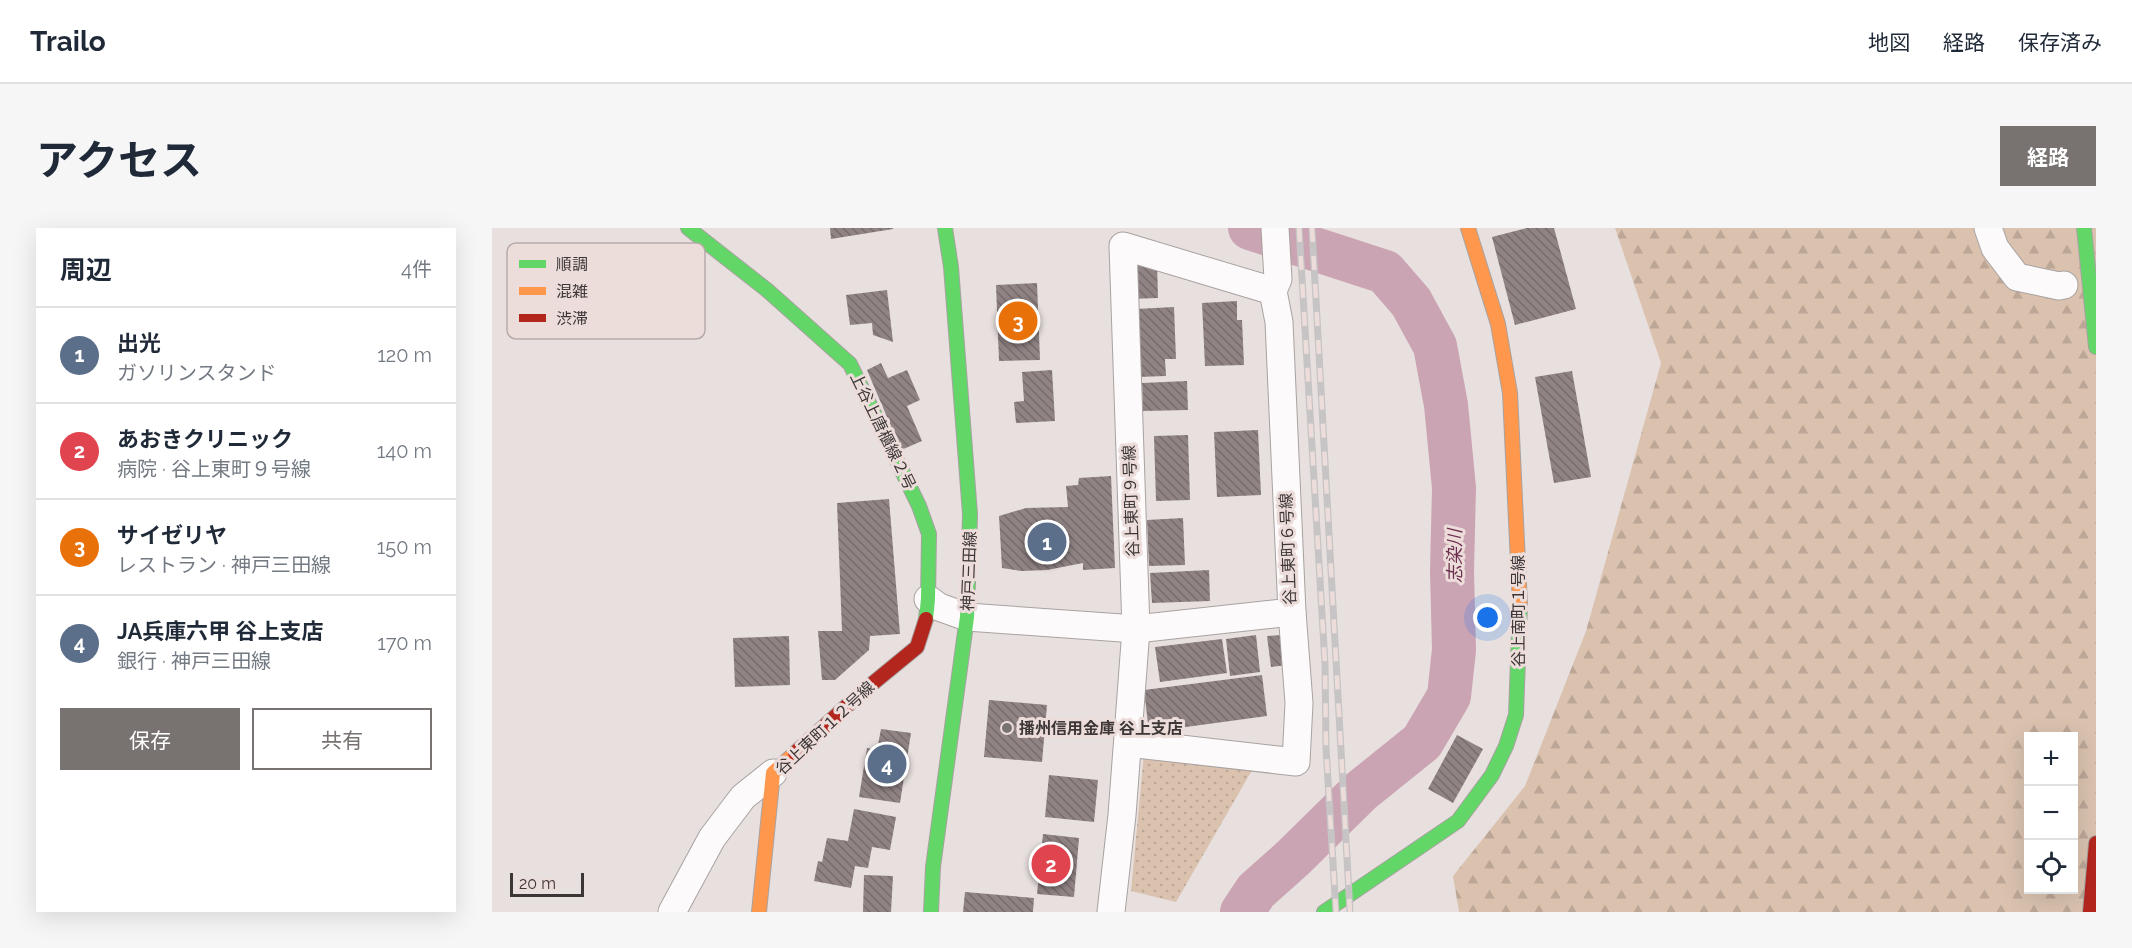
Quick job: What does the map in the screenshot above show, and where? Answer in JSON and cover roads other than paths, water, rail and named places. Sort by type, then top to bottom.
[{"type":"main road","name":"上谷上唐櫃線２号","points":[[688,228],[767,290],[850,364],[919,506],[929,534],[928,599]]},
{"type":"main road","name":"神戸三田線","points":[[931,912],[933,867],[967,617],[970,514],[951,267],[945,228]]},
{"type":"main road","name":"谷上南町１号線","points":[[1324,912],[1458,821],[1492,775],[1506,747],[1516,715],[1520,600],[1510,393],[1498,324],[1468,228]]},
{"type":"main road","points":[[2084,228],[2096,347]]},
{"type":"main road","name":"谷上東町１２号線","points":[[759,912],[773,772],[917,646],[925,624],[928,599]]},
{"type":"main road","points":[[2090,912],[2096,843]]},
{"type":"street","name":"谷上東町６号線","points":[[928,599],[939,607],[967,617],[1136,629],[1292,612],[1279,322],[1273,291],[1278,279],[1275,228]]},
{"type":"street","points":[[1988,228],[1995,248],[2017,277],[2059,286],[2064,285]]},
{"type":"street","name":"谷上東町９号線","points":[[1111,912],[1128,743],[1136,629],[1123,246],[1273,291]]},
{"type":"street","points":[[1128,743],[1296,762],[1299,703],[1292,612]]},
{"type":"street","points":[[672,912],[712,838],[743,797],[773,772]]},
{"type":"waterway","name":"志染川","points":[[1242,912],[1256,891],[1361,791],[1422,742],[1449,696],[1454,650],[1452,571],[1454,488],[1446,405],[1435,346],[1411,302],[1385,272],[1250,228]]},
{"type":"railway","points":[[1299,228],[1325,664],[1326,748],[1336,912]]},
{"type":"railway","points":[[1312,228],[1350,912]]},
{"type":"place","name":"サイゼリヤ","points":[[1018,321]]},
{"type":"place","name":"出光","points":[[1047,542]]},
{"type":"place","name":"播州信用金庫 谷上支店","points":[[1007,728]]},
{"type":"place","name":"JA兵庫六甲 谷上支店","points":[[887,764]]},
{"type":"place","name":"あおきクリニック","points":[[1051,864]]}]
